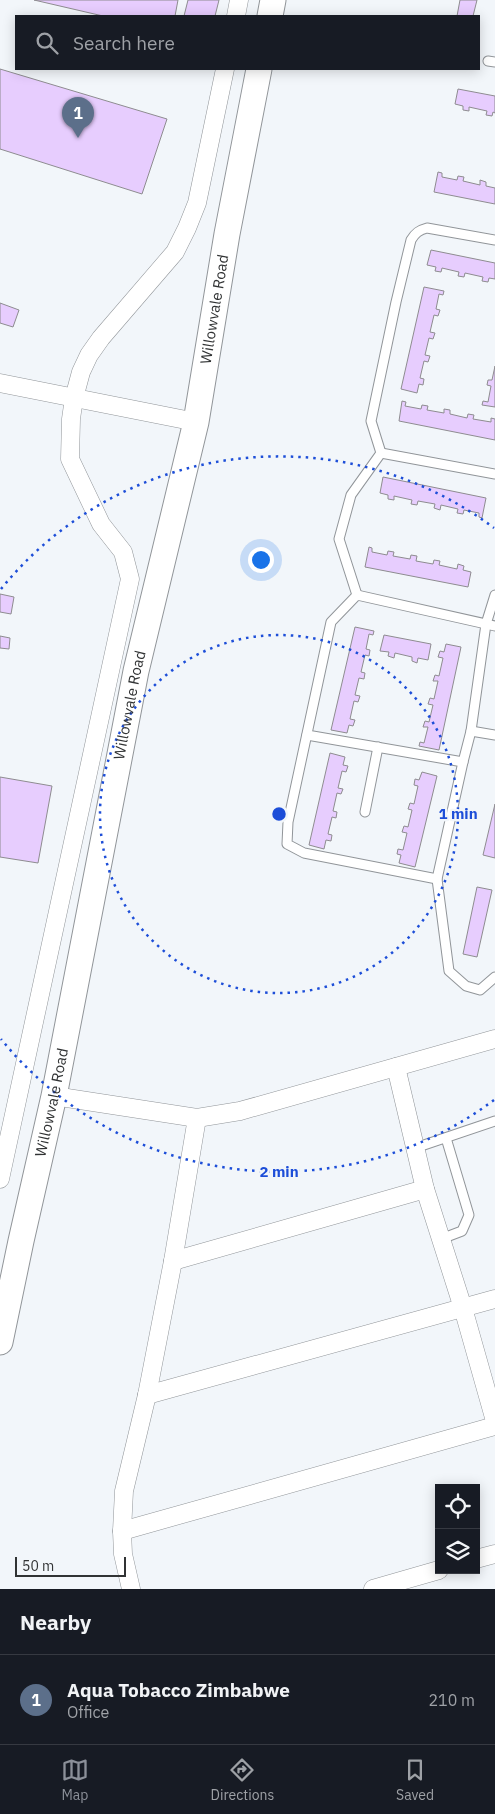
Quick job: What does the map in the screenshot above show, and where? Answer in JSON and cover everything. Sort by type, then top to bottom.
[{"type":"main road","points":[[270,15],[273,0]]},
{"type":"main road","name":"Willowvale Road","points":[[0,1342],[54,1096],[136,671],[196,422],[227,234],[259,70]]},
{"type":"street","points":[[236,15],[239,0]]},
{"type":"street","points":[[0,1180],[130,579],[123,552],[101,524],[70,459],[71,418],[74,398],[81,372],[89,355],[101,338],[174,252],[187,228],[196,202],[225,70]]},
{"type":"street","points":[[0,383],[196,422]]},
{"type":"street","points":[[54,1096],[197,1118],[240,1111],[396,1067],[494,1042]]},
{"type":"street","points":[[396,1067],[424,1189],[463,1308],[495,1421]]},
{"type":"street","points":[[131,1589],[123,1554],[124,1491],[147,1395],[173,1261],[197,1118]]},
{"type":"street","points":[[173,1261],[424,1189]]},
{"type":"street","points":[[147,1395],[495,1298]]},
{"type":"street","points":[[122,1531],[495,1426]]},
{"type":"street","points":[[480,1558],[495,1554]]},
{"type":"street","points":[[373,1589],[435,1571]]},
{"type":"lane","points":[[381,452],[372,421],[396,302],[411,240],[420,229],[427,228],[495,240]]},
{"type":"lane","points":[[381,452],[495,474]]},
{"type":"lane","points":[[357,594],[339,540],[350,495],[381,452]]},
{"type":"lane","points":[[357,594],[491,625]]},
{"type":"lane","points":[[357,594],[331,622],[288,822],[287,844],[304,853],[437,879]]},
{"type":"lane","points":[[495,596],[472,731],[463,762],[437,879],[449,971],[466,986],[480,990],[495,977]]},
{"type":"lane","points":[[472,731],[495,735]]},
{"type":"lane","points":[[307,735],[463,762]]},
{"type":"lane","points":[[365,812],[378,747]]},
{"type":"lane","points":[[415,1148],[495,1121]]},
{"type":"lane","points":[[441,1239],[462,1231],[469,1215],[446,1138]]},
{"type":"building","points":[[34,0],[178,0],[175,15],[99,15]]},
{"type":"building","points":[[188,0],[219,0],[215,15],[184,15]]},
{"type":"building","points":[[460,0],[477,0],[473,15],[457,15]]},
{"type":"building","points":[[0,69],[167,119],[142,194],[0,149]]},
{"type":"building","points":[[458,89],[495,96],[495,113],[493,112],[492,116],[486,115],[487,111],[469,107],[469,111],[463,110],[463,106],[455,104]]},
{"type":"building","points":[[438,172],[442,173],[442,177],[457,180],[458,176],[464,177],[463,181],[480,185],[480,180],[486,182],[486,186],[495,188],[495,204],[434,192]]},
{"type":"building","points":[[431,250],[495,263],[495,279],[489,278],[488,282],[482,281],[483,277],[465,273],[464,277],[458,276],[459,272],[442,268],[441,272],[435,271],[436,267],[427,265]]},
{"type":"building","points":[[424,287],[444,291],[443,295],[439,294],[436,309],[440,310],[438,316],[434,315],[430,332],[435,333],[433,339],[429,338],[425,355],[430,356],[428,362],[424,361],[420,378],[424,379],[423,385],[419,384],[417,393],[401,389]]},
{"type":"building","points":[[0,303],[19,310],[13,327],[0,323]]},
{"type":"building","points":[[495,366],[495,407],[482,405],[483,401],[488,402],[491,386],[487,385],[488,380],[492,380]]},
{"type":"building","points":[[402,401],[406,402],[405,406],[421,409],[422,405],[428,406],[427,410],[444,413],[444,409],[450,410],[450,414],[467,418],[468,414],[474,415],[473,419],[491,422],[491,418],[495,419],[495,440],[399,421]]},
{"type":"building","points":[[383,477],[486,498],[482,518],[479,517],[479,513],[464,510],[463,514],[457,513],[458,509],[441,505],[440,510],[434,508],[435,504],[418,501],[417,505],[411,504],[412,500],[394,496],[394,500],[388,499],[388,495],[380,493]]},
{"type":"building","points":[[369,547],[372,548],[372,552],[387,555],[388,551],[394,552],[393,556],[410,559],[411,555],[417,556],[416,561],[433,564],[434,560],[440,561],[439,565],[457,569],[458,564],[464,566],[463,570],[471,572],[468,587],[365,567]]},
{"type":"building","points":[[0,594],[14,597],[11,614],[0,612]]},
{"type":"building","points":[[355,627],[374,631],[373,635],[369,634],[366,649],[370,650],[369,656],[365,655],[361,672],[365,673],[364,679],[359,678],[355,695],[360,696],[358,702],[354,701],[350,719],[355,720],[353,726],[349,725],[347,733],[331,730]]},
{"type":"building","points":[[384,635],[431,644],[428,660],[418,658],[417,663],[412,661],[412,657],[395,653],[394,658],[388,656],[389,652],[380,651]]},
{"type":"building","points":[[0,636],[10,638],[9,649],[0,648]]},
{"type":"building","points":[[446,644],[461,647],[439,750],[419,746],[420,742],[424,743],[428,727],[423,727],[425,721],[429,722],[433,705],[428,704],[430,698],[434,699],[438,681],[433,681],[435,675],[439,676],[443,658],[438,657],[440,651],[444,652]]},
{"type":"building","points":[[330,753],[345,757],[343,765],[348,766],[346,772],[342,771],[338,788],[343,789],[341,794],[337,793],[333,811],[337,812],[336,818],[332,817],[328,834],[332,835],[331,841],[326,840],[324,849],[309,845]]},
{"type":"building","points":[[422,772],[437,776],[415,867],[399,863],[401,855],[397,854],[398,849],[403,850],[407,833],[402,832],[404,826],[408,827],[412,810],[408,809],[410,803],[414,804],[418,786],[414,785],[415,779],[419,780]]},
{"type":"building","points":[[0,777],[52,786],[38,863],[0,857]]},
{"type":"building","points":[[495,804],[495,858],[483,855]]},
{"type":"building","points":[[477,887],[492,890],[477,957],[463,954]]},
{"type":"place","name":"Aqua Tobacco Zimbabwe","points":[[78,138]]}]
